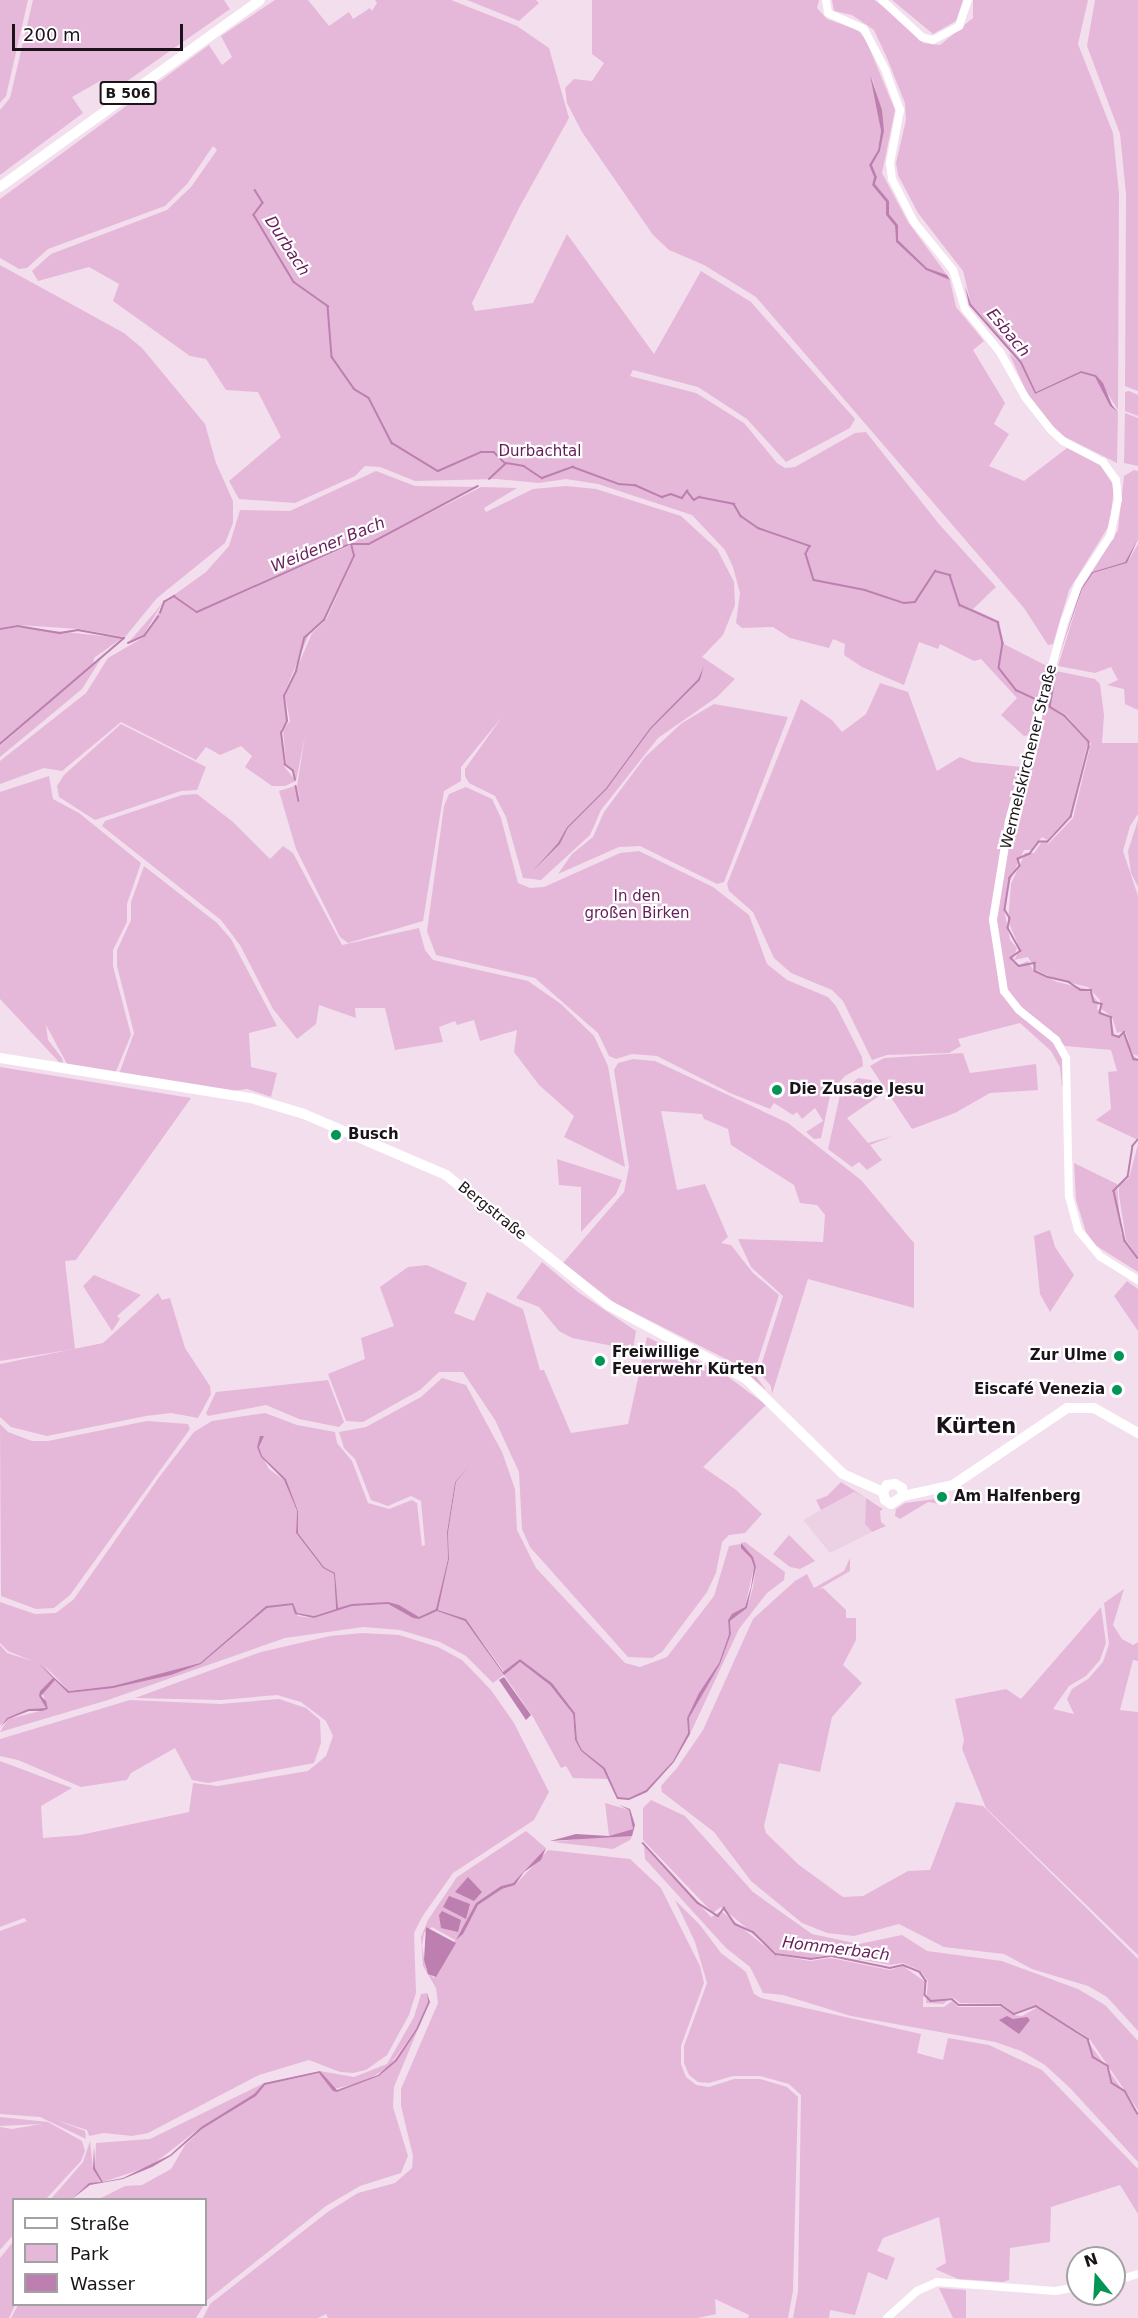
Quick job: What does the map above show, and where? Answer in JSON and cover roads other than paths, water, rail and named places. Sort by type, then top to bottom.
[{"type":"main road","name":"B 506","points":[[0,187],[260,0]]},
{"type":"main road","name":"Bergstraße","points":[[0,1058],[256,1099],[304,1114],[446,1175],[620,1314],[745,1378],[843,1474],[883,1492],[887,1485],[895,1484],[902,1488],[903,1496],[953,1485],[1067,1408],[1094,1408],[1138,1433]]},
{"type":"street","name":"Wermelskirchener Straße","points":[[826,0],[828,13],[864,29],[885,69],[900,110],[890,164],[892,179],[914,222],[953,270],[965,309],[1000,352],[1025,397],[1051,430],[1063,441],[1108,465],[1116,480],[1118,505],[1110,536],[1079,583],[1065,619],[1009,821],[993,920],[1004,991],[1018,1010],[1056,1040],[1066,1058],[1069,1196],[1078,1230],[1101,1257],[1138,1280]]},
{"type":"street","points":[[882,0],[922,37],[933,40],[959,26],[968,0]]},
{"type":"street","points":[[887,2318],[917,2291],[937,2282],[1055,2291],[1066,2289]]},
{"type":"water","points":[[870,75],[882,110],[884,131],[880,151],[872,165],[877,177],[875,184],[889,201],[889,214],[898,225],[898,240],[927,268],[947,275],[950,280],[926,270],[896,242],[895,226],[886,215],[886,202],[872,185],[874,177],[869,165],[878,150],[881,131]]},
{"type":"water","points":[[965,286],[971,304],[1022,362],[1036,392],[1081,371],[1096,375],[1103,383],[1112,405],[1118,412],[1110,406],[1095,377],[1081,373],[1035,394],[1020,363],[969,305]]},
{"type":"water","points":[[1138,539],[1127,563],[1093,573],[1082,589],[1056,665],[1081,589],[1092,572],[1125,562]]},
{"type":"water","points":[[704,666],[700,680],[651,729],[607,789],[568,828],[560,844],[532,872],[558,843],[567,827],[606,788],[650,728],[698,679]]},
{"type":"water","points":[[260,1436],[264,1436],[259,1447],[262,1456],[286,1479],[298,1511],[298,1533],[324,1567],[335,1573],[338,1608],[352,1604],[388,1602],[399,1605],[419,1617],[436,1609],[448,1559],[447,1532],[455,1482],[469,1466],[456,1482],[448,1533],[449,1559],[438,1610],[466,1619],[503,1672],[520,1659],[552,1683],[575,1713],[577,1740],[582,1750],[605,1768],[618,1797],[629,1798],[646,1790],[673,1761],[688,1733],[687,1718],[699,1693],[719,1663],[729,1634],[728,1620],[732,1614],[745,1607],[751,1587],[754,1567],[751,1558],[741,1548],[741,1543],[753,1557],[756,1567],[747,1608],[730,1621],[731,1634],[720,1664],[689,1718],[690,1734],[674,1762],[647,1792],[629,1800],[617,1799],[603,1769],[581,1751],[575,1740],[573,1714],[550,1685],[520,1662],[504,1675],[465,1621],[437,1611],[419,1619],[413,1618],[388,1604],[352,1606],[314,1618],[295,1614],[292,1605],[267,1608],[201,1664],[171,1675],[113,1688],[68,1693],[55,1680],[41,1696],[46,1701],[48,1709],[29,1711],[8,1719],[0,1728],[7,1718],[28,1709],[46,1708],[39,1696],[40,1691],[53,1678],[37,1662],[69,1691],[113,1686],[200,1663],[266,1606],[293,1603],[297,1613],[314,1616],[336,1609],[334,1574],[323,1568],[296,1533],[297,1511],[284,1480],[261,1457],[257,1447]]},
{"type":"water","points":[[504,1677],[531,1715],[526,1720],[499,1680]]},
{"type":"water","points":[[619,1805],[630,1809],[635,1825],[632,1836],[550,1841],[576,1834],[609,1836],[633,1829],[629,1810]]},
{"type":"water","points":[[546,1848],[541,1860],[524,1872],[515,1885],[502,1889],[478,1905],[463,1934],[456,1940],[476,1903],[501,1886],[513,1883]]},
{"type":"water","points":[[468,1877],[482,1892],[474,1901],[455,1892]]},
{"type":"water","points":[[449,1896],[470,1904],[466,1919],[443,1907]]},
{"type":"water","points":[[442,1911],[461,1920],[458,1932],[441,1928],[439,1915]]},
{"type":"water","points":[[426,1927],[456,1943],[436,1977],[428,1974],[424,1960]]},
{"type":"water","points":[[427,1993],[430,2002],[418,2029],[397,2061],[379,2076],[337,2092],[333,2091],[319,2073],[265,2085],[256,2096],[202,2129],[171,2156],[123,2179],[90,2185],[73,2198],[89,2183],[101,2182],[93,2169],[94,2146],[95,2168],[103,2182],[123,2178],[170,2155],[201,2127],[254,2094],[264,2083],[320,2071],[337,2090],[378,2075],[395,2060],[416,2029],[428,2002]]},
{"type":"water","points":[[1007,2016],[1013,2019],[1027,2017],[1030,2020],[1019,2034],[999,2020]]},
{"type":"waterway","name":"Durbach","points":[[255,190],[263,203],[254,215],[294,282],[328,306],[332,357],[354,389],[369,398],[392,443],[438,471],[481,452],[494,452],[505,463]]},
{"type":"waterway","name":"Weidener Bach","points":[[489,479],[506,463],[524,466],[542,478],[573,467],[619,484],[635,485],[662,497],[671,494],[682,498],[687,491],[694,500],[699,497],[734,504],[741,516],[758,528],[810,546],[806,554],[814,580],[865,590],[904,603],[915,602],[935,571],[950,575],[960,605],[998,622],[1003,643],[999,668],[1016,690],[1037,700]]},
{"type":"waterway","name":"Weidener Bach","points":[[160,613],[164,602],[174,596],[197,612],[350,544],[369,544],[478,486]]},
{"type":"waterway","points":[[295,780],[293,771],[285,765],[281,733],[287,721],[284,696],[296,671],[304,638],[324,620],[354,556],[351,544]]},
{"type":"waterway","name":"Weidener Bach","points":[[128,643],[144,636],[158,617]]},
{"type":"waterway","points":[[0,629],[18,626],[60,633],[78,630],[123,638]]},
{"type":"waterway","name":"Weidener Bach","points":[[0,744],[124,638]]},
{"type":"waterway","points":[[1056,671],[1050,707],[1065,716],[1089,742],[1089,747],[1071,817],[1048,842],[1039,842],[1030,854],[1018,859],[1020,866],[1010,878],[1005,910],[1010,918],[1008,928],[1021,951],[1011,958],[1019,966],[1035,963],[1035,971],[1069,982],[1081,990],[1091,990],[1094,1002],[1102,1004],[1100,1013],[1111,1017],[1113,1035],[1119,1037],[1124,1032],[1134,1059],[1138,1060]]},
{"type":"waterway","points":[[296,786],[299,801]]},
{"type":"waterway","points":[[1138,1140],[1133,1146],[1128,1177],[1114,1191],[1125,1241],[1138,1258]]},
{"type":"waterway","name":"Hommerbach","points":[[643,1843],[698,1903],[718,1916],[724,1908],[735,1924],[753,1932],[776,1954],[810,1959],[832,1956],[890,1968],[903,1965],[920,1972],[926,1981],[925,1995],[931,2001],[952,1999],[959,2005],[1001,2005],[1014,2014],[1036,2006],[1088,2039],[1093,2057],[1108,2066],[1112,2083],[1125,2091],[1138,2114]]},
{"type":"place","name":"Die Zusage Jesu","points":[[777,1090]]},
{"type":"place","name":"Busch","points":[[336,1135]]},
{"type":"place","name":"Zur Ulme","points":[[1119,1356]]},
{"type":"place","name":"Freiwillige Feuerwehr Kürten","points":[[600,1361]]},
{"type":"place","name":"Eiscafé Venezia","points":[[1117,1390]]},
{"type":"place","name":"Am Halfenberg","points":[[942,1497]]},
{"type":"district","name":"Kürten","points":[[976,1426]]},
{"type":"water label","name":"Esbach","points":[[1008,333]]},
{"type":"park label","name":"Durbachtal","points":[[540,452]]},
{"type":"park label","name":"In den großen Birken","points":[[637,904]]}]
